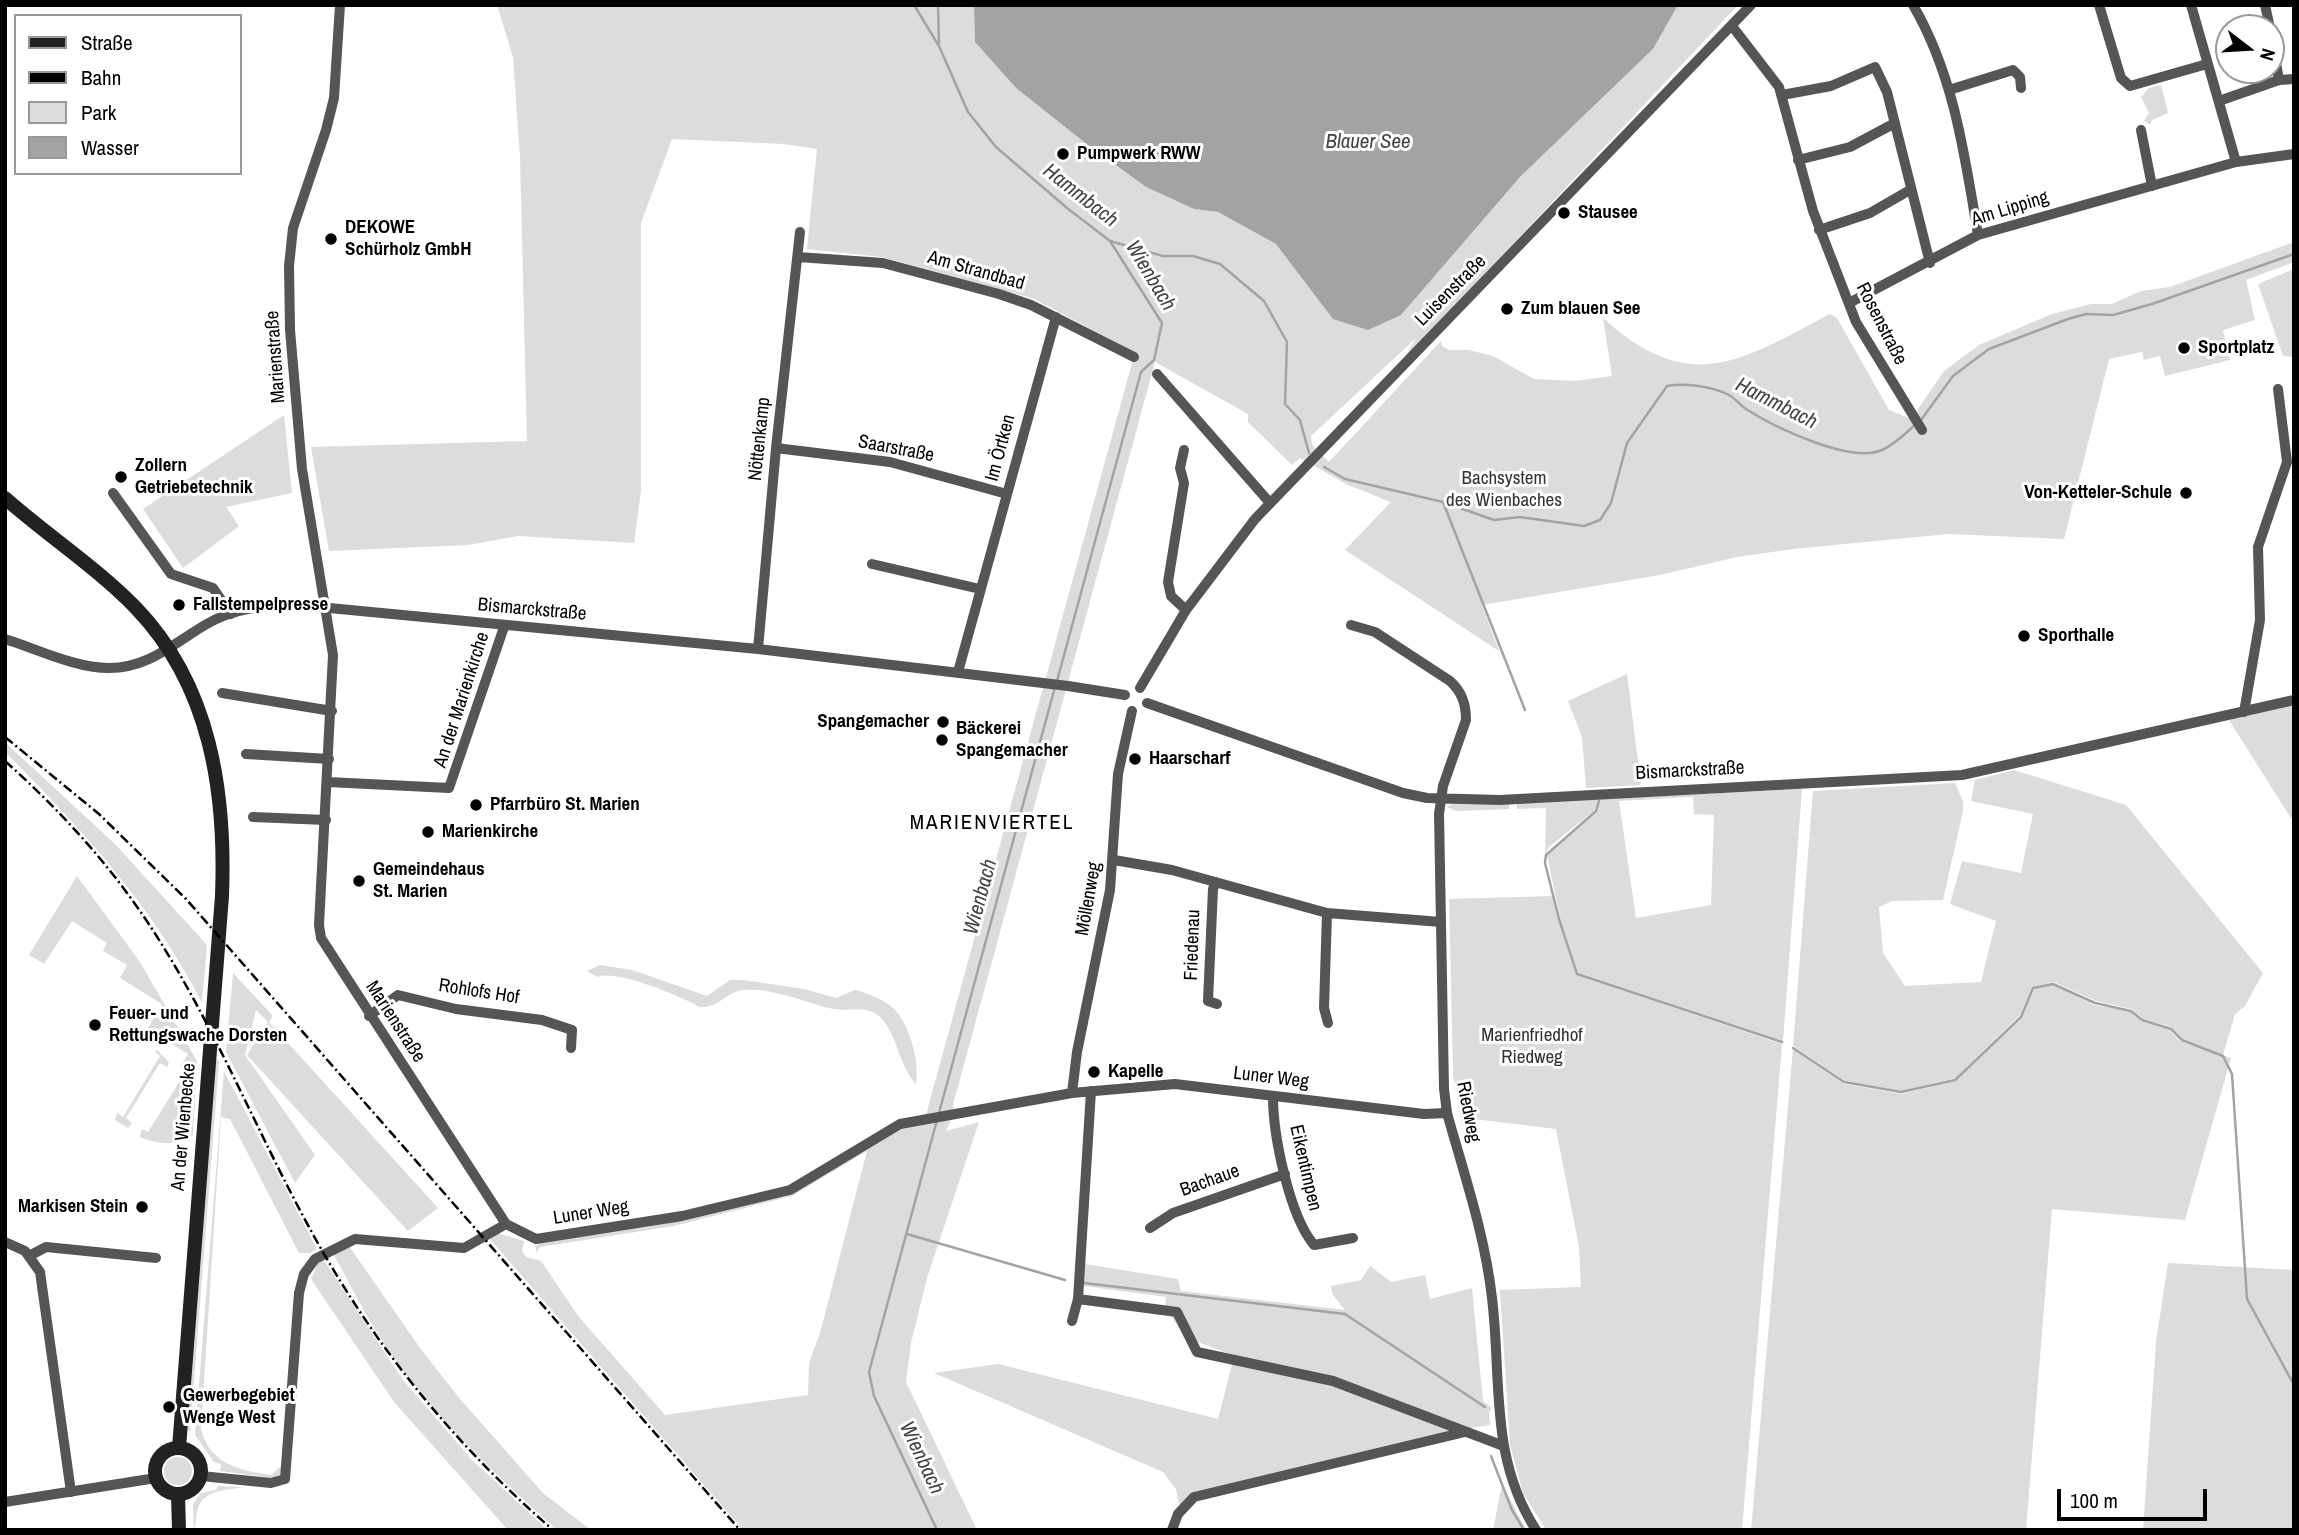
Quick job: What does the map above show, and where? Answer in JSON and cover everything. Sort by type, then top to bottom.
[{"type":"street","name":"Marienstraße","points":[[341,5],[334,98],[293,229],[289,266],[290,330],[302,469],[332,646],[332,711],[321,939],[506,1224]]},
{"type":"street","name":"Luisenstraße","points":[[1140,688],[1186,610],[1231,547],[1270,503],[1751,5]]},
{"type":"street","points":[[1913,5],[1926,26],[1949,90],[1964,148],[1978,235]]},
{"type":"street","points":[[2099,5],[2121,78],[2130,86],[2207,64]]},
{"type":"street","points":[[2190,5],[2236,162]]},
{"type":"street","name":"Rosenstraße","points":[[1732,26],[1762,61],[1782,95],[1819,230],[1849,303],[1869,344],[1922,430]]},
{"type":"street","points":[[1782,95],[1831,86],[1875,67],[1887,92],[1930,263]]},
{"type":"street","points":[[1949,90],[2013,70],[2020,77],[2021,88]]},
{"type":"street","points":[[2219,101],[2268,84]]},
{"type":"street","points":[[1798,160],[1850,148],[1895,123]]},
{"type":"street","points":[[2141,130],[2152,186]]},
{"type":"street","name":"Am Lipping","points":[[1849,303],[1930,263],[1978,235],[2236,162],[2294,154]]},
{"type":"street","points":[[1819,230],[1870,213],[1910,190]]},
{"type":"street","name":"Nöttenkamp","points":[[758,649],[776,447],[800,232]]},
{"type":"street","name":"Am Strandbad","points":[[798,257],[883,263],[999,294],[1056,317],[1134,357]]},
{"type":"street","name":"Im Örtken","points":[[958,672],[1056,317]]},
{"type":"street","points":[[1157,374],[1270,503]]},
{"type":"street","points":[[2244,712],[2260,620],[2258,547],[2288,453],[2278,389]]},
{"type":"street","name":"Saarstraße","points":[[776,447],[891,462],[1007,494]]},
{"type":"street","points":[[1184,450],[1180,468],[1184,483],[1168,582],[1171,596],[1186,610]]},
{"type":"street","points":[[113,493],[171,574],[213,588],[231,614]]},
{"type":"street","points":[[5,498],[125,598],[170,650]]},
{"type":"street","points":[[872,564],[980,589]]},
{"type":"street","name":"Bismarckstraße","points":[[5,639],[107,668],[132,665],[170,650],[205,624],[231,614],[270,605],[758,649],[1125,695]]},
{"type":"street","name":"Riedweg","points":[[1352,625],[1375,632],[1450,681],[1460,692],[1466,720],[1440,799],[1447,1113],[1485,1253],[1492,1300],[1502,1445],[1510,1482],[1536,1530]]},
{"type":"street","name":"An der Marienkirche","points":[[328,782],[449,788],[504,626]]},
{"type":"street","name":"An der Wienbecke","points":[[170,650],[209,736],[220,798],[223,839],[222,897],[179,1448]]},
{"type":"street","points":[[1140,688],[1146,694],[1147,703],[1141,710],[1132,711],[1125,705],[1125,695],[1131,689],[1140,688]]},
{"type":"street","points":[[222,693],[332,711]]},
{"type":"street","name":"Bismarckstraße","points":[[1147,703],[1385,787],[1440,799],[1522,799],[1962,775],[2294,700]]},
{"type":"street","name":"Möllenweg","points":[[1072,1093],[1077,1052],[1114,860],[1118,774],[1132,711]]},
{"type":"street","points":[[246,754],[329,759]]},
{"type":"street","points":[[253,817],[326,820]]},
{"type":"street","points":[[1114,860],[1216,882],[1327,913],[1441,922]]},
{"type":"street","name":"Friedenau","points":[[1216,882],[1213,889],[1208,1001],[1217,1004]]},
{"type":"street","points":[[1327,913],[1324,1008],[1328,1023]]},
{"type":"street","name":"Rohlofs Hof","points":[[369,1016],[398,995],[456,1009],[542,1020],[572,1030],[571,1048]]},
{"type":"street","name":"Luner Weg","points":[[506,1224],[536,1239],[682,1216],[790,1190],[888,1129],[952,1113],[1072,1093],[1175,1084],[1424,1114],[1447,1113]]},
{"type":"street","points":[[1072,1321],[1078,1299],[1091,1091]]},
{"type":"street","name":"Eikentimpen","points":[[1273,1096],[1291,1203],[1304,1233],[1314,1245],[1353,1238]]},
{"type":"street","name":"Bachaue","points":[[1150,1228],[1172,1213],[1285,1174]]},
{"type":"street","points":[[201,1476],[271,1483],[285,1479],[299,1293],[304,1274],[315,1259],[355,1239],[464,1248],[506,1224]]},
{"type":"street","points":[[5,1242],[31,1255],[40,1272],[71,1492]]},
{"type":"street","points":[[31,1255],[46,1247],[156,1258]]},
{"type":"street","points":[[1078,1299],[1177,1312],[1197,1352],[1333,1381],[1502,1445]]},
{"type":"street","points":[[1481,1435],[1500,1428]]},
{"type":"street","points":[[1172,1530],[1178,1514],[1194,1497],[1465,1432]]},
{"type":"street","points":[[179,1448],[194,1454],[199,1460],[201,1476],[191,1491],[178,1495],[164,1490],[156,1478],[160,1457],[179,1448]]},
{"type":"street","points":[[5,1502],[156,1478]]},
{"type":"street","points":[[178,1495],[179,1530]]},
{"type":"green space","name":"Bachsystem des Wienbaches","points":[[497,5],[974,5],[975,42],[1016,88],[1084,142],[1146,187],[1194,209],[1218,212],[1276,244],[1301,274],[1401,315],[1520,177],[1653,49],[1678,5],[1738,5],[1431,331],[1406,355],[1416,338],[1311,436],[1312,445],[1329,462],[1441,341],[1442,346],[1449,350],[1469,350],[1493,356],[1534,379],[1575,381],[1612,376],[1603,318],[1634,342],[1663,357],[1690,364],[1716,363],[1742,357],[1830,314],[1837,318],[1889,410],[1911,419],[1944,371],[1979,345],[2052,314],[2091,304],[2112,304],[2141,291],[2170,287],[2294,242],[2294,262],[2246,280],[2255,320],[2223,330],[2230,360],[2165,376],[2160,356],[2144,360],[2142,352],[2109,359],[2064,539],[1948,534],[1793,549],[1482,605],[1499,651],[1345,550],[1391,502],[1348,485],[1300,458],[1292,465],[1248,422],[1248,414],[1155,362],[953,1105],[955,1111],[946,1131],[979,1122],[927,1278],[911,1343],[906,1382],[977,1530],[743,1530],[490,1239],[497,1233],[524,1241],[522,1251],[526,1257],[541,1261],[579,1317],[665,1415],[808,1395],[809,1363],[820,1333],[867,1151],[792,1196],[674,1226],[540,1247],[536,1253],[536,1246],[543,1242],[653,1226],[788,1196],[896,1129],[924,1122],[1135,352],[1032,298],[882,257],[807,249],[817,149],[784,144],[672,139],[641,223],[641,491],[634,543],[518,536],[468,545],[329,551],[311,447],[527,441],[520,157],[513,57]]},
{"type":"green space","points":[[2161,85],[2168,113],[2152,120],[2150,125],[2144,121],[2149,113],[2141,97],[2149,88]]},
{"type":"green space","points":[[2294,269],[2294,357],[2283,356],[2258,284]]},
{"type":"green space","points":[[284,415],[292,493],[226,507],[239,526],[183,568],[143,509]]},
{"type":"green space","points":[[1627,674],[1641,785],[1586,788],[1582,737],[1568,701]]},
{"type":"green space","points":[[2294,705],[2294,823],[2229,720]]},
{"type":"green space","points":[[7,744],[116,845],[207,945],[202,1003],[183,967],[138,901],[88,839],[5,752]]},
{"type":"green space","points":[[2014,770],[2126,805],[2263,973],[2245,1006],[2235,1014],[2223,1055],[2183,1039],[2171,1027],[2143,1019],[2132,1009],[2096,1001],[2054,982],[2032,987],[2020,1015],[1955,1078],[1902,1091],[1845,1081],[1793,1046],[1813,791],[1955,783],[1963,801],[1963,811],[1943,900],[1892,901],[1879,907],[1883,953],[1905,986],[1981,982],[1996,921],[1950,904],[1962,861],[2021,873],[2033,814],[1971,801],[1975,780]]},
{"type":"green space","points":[[1802,789],[1783,1041],[1578,973],[1560,918],[1547,855],[1596,812],[1599,801],[1595,810],[1549,847],[1545,855],[1546,808],[1517,809],[1517,803]],"holes":[[[1693,797],[1694,814],[1714,815],[1711,905],[1636,918],[1619,801]]]},
{"type":"green space","points":[[1509,802],[1509,809],[1457,811],[1447,807],[1452,804]]},
{"type":"green space","points":[[77,876],[140,962],[197,1061],[193,1135],[187,1139],[167,1143],[140,1137],[142,1129],[148,1132],[186,1071],[180,1067],[188,1054],[147,1029],[162,1004],[120,978],[127,965],[103,951],[107,943],[72,921],[44,964],[29,955]]},
{"type":"green space","name":"Marienfriedhof Riedweg","points":[[1554,896],[1558,919],[1576,975],[1782,1044],[1742,1530],[1546,1530],[1523,1493],[1510,1445],[1500,1290],[1581,1287],[1579,1247],[1556,1129],[1474,1119],[1462,1126],[1453,1075],[1449,899]]},
{"type":"green space","points":[[600,965],[632,970],[707,996],[730,980],[804,989],[836,998],[855,990],[866,993],[892,1007],[905,1025],[915,1056],[916,1084],[905,1068],[885,1023],[875,1013],[858,1009],[834,1009],[777,993],[754,990],[737,991],[712,1005],[699,1007],[633,980],[598,977],[587,971]]},
{"type":"green space","points":[[233,973],[273,1016],[269,1022],[438,1208],[408,1231],[247,1055],[268,1022],[256,1010],[245,1055],[315,1155],[295,1183],[226,1052]]},
{"type":"green space","points":[[2053,984],[2094,1005],[2130,1011],[2141,1021],[2169,1030],[2180,1041],[2231,1058],[2185,1220],[2052,1209],[2026,1530],[1751,1530],[1793,1049],[1844,1084],[1901,1094],[1955,1081],[2022,1018],[2034,989]]},
{"type":"green space","points":[[157,1050],[169,1062],[167,1067],[160,1063],[126,1118],[132,1123],[128,1128],[115,1120],[117,1113],[123,1117],[160,1056],[155,1052]]},
{"type":"green space","points":[[216,1058],[219,1062],[188,1431],[201,1224]]},
{"type":"green space","points":[[224,1071],[317,1249],[310,1253],[299,1253],[230,1119],[221,1117],[201,1429],[211,1451],[227,1464],[271,1475],[282,1465],[281,1474],[272,1478],[220,1471],[221,1464],[214,1462],[195,1435]]},
{"type":"green space","points":[[349,1246],[420,1348],[460,1399],[543,1493],[591,1530],[557,1530],[507,1485],[436,1411],[414,1385],[375,1329],[334,1255]]},
{"type":"green space","points":[[323,1259],[403,1380],[472,1460],[548,1530],[508,1530],[394,1402],[311,1279],[319,1260]]},
{"type":"green space","points":[[2168,1263],[2294,1270],[2294,1530],[2143,1530],[2156,1342]]},
{"type":"green space","points":[[1085,1264],[1178,1279],[1181,1291],[1345,1310],[1333,1295],[1331,1286],[1361,1280],[1370,1266],[1391,1282],[1425,1275],[1430,1299],[1472,1288],[1483,1401],[1492,1408],[1489,1412],[1490,1425],[1464,1429],[1334,1378],[1227,1353],[1185,1337],[1165,1307],[1166,1297],[1076,1285]]},
{"type":"green space","points":[[1233,1361],[1332,1384],[1453,1431],[1192,1495],[1180,1509],[1176,1489],[1163,1472],[934,1373],[998,1364],[1218,1419]]},
{"type":"green space","points":[[178,1457],[188,1461],[192,1471],[188,1481],[178,1485],[168,1481],[164,1471],[168,1461]]},
{"type":"green space","points":[[1502,1484],[1526,1530],[1493,1530]]},
{"type":"green space","points":[[218,1486],[244,1487],[206,1497],[198,1508],[194,1530],[193,1504],[201,1493],[216,1490]]},
{"type":"water","name":"Blauer See","points":[[974,5],[1678,5],[1653,49],[1520,177],[1401,315],[1368,330],[1333,319],[1276,244],[1218,212],[1194,209],[1146,187],[1016,88],[975,42]]},
{"type":"waterway","name":"Hammbach","points":[[914,5],[939,46],[968,112],[996,147],[1067,208],[1110,241],[1163,256],[1193,256],[1220,264],[1264,301],[1287,342],[1285,404],[1300,420],[1309,453]]},
{"type":"waterway","points":[[938,5],[939,43]]},
{"type":"waterway","name":"Wienbach","points":[[1057,681],[1141,372],[1154,360],[1162,323],[1110,241]]},
{"type":"waterway","name":"Hammbach","points":[[1921,420],[1953,376],[1989,349],[2086,314],[2113,315],[2152,304],[2294,254]]},
{"type":"waterway","name":"Hammbach","points":[[1324,467],[1345,479],[1443,502],[1494,520],[1520,517],[1584,526],[1600,520],[1611,503],[1627,443],[1667,386],[1715,389],[1759,417],[1793,434],[1851,452],[1882,450],[1916,424]]},
{"type":"waterway","points":[[1443,502],[1525,710]]},
{"type":"waterway","name":"Wienbach","points":[[939,1113],[1055,687]]},
{"type":"waterway","points":[[1599,801],[1596,811],[1546,855],[1545,863],[1559,919],[1577,974],[1782,1042]]},
{"type":"waterway","points":[[1793,1048],[1844,1082],[1901,1092],[1955,1080],[2021,1017],[2033,988],[2053,984],[2095,1003],[2131,1011],[2142,1020],[2171,1029],[2182,1040],[2223,1056],[2232,1074],[2247,1299],[2294,1385]]},
{"type":"waterway","name":"Wienbach","points":[[937,1120],[869,1372],[874,1396],[937,1530]]},
{"type":"waterway","points":[[907,1234],[1065,1280]]},
{"type":"waterway","points":[[1084,1283],[1345,1314],[1485,1407]]},
{"type":"waterway","points":[[1491,1456],[1512,1510],[1524,1530]]},
{"type":"railway","points":[[5,737],[99,814],[186,899],[740,1530]]},
{"type":"railway","points":[[5,761],[47,800],[86,842],[154,932],[201,1012],[305,1219],[350,1297],[375,1334],[401,1370],[458,1437],[553,1530]]},
{"type":"place","name":"Pumpwerk RWW","points":[[1063,154]]},
{"type":"place","name":"Stausee","points":[[1564,213]]},
{"type":"place","name":"DEKOWE Schürholz GmbH","points":[[331,239]]},
{"type":"place","name":"Zum blauen See","points":[[1507,309]]},
{"type":"place","name":"Sportplatz","points":[[2184,348]]},
{"type":"place","name":"Zollern Getriebetechnik","points":[[121,477]]},
{"type":"place","name":"Von-Ketteler-Schule","points":[[2186,493]]},
{"type":"place","name":"Fallstempelpresse","points":[[179,605]]},
{"type":"place","name":"Sporthalle","points":[[2024,636]]},
{"type":"place","name":"Spangemacher","points":[[943,722]]},
{"type":"place","name":"Bäckerei Spangemacher","points":[[942,740]]},
{"type":"place","name":"Haarscharf","points":[[1135,759]]},
{"type":"place","name":"Pfarrbüro St. Marien","points":[[476,805]]},
{"type":"place","name":"Marienkirche","points":[[428,832]]},
{"type":"place","name":"Gemeindehaus St. Marien","points":[[359,881]]},
{"type":"place","name":"Feuer- und Rettungswache Dorsten","points":[[95,1025]]},
{"type":"place","name":"Kapelle","points":[[1094,1072]]},
{"type":"place","name":"Markisen Stein","points":[[142,1207]]},
{"type":"place","name":"Gewerbegebiet Wenge West","points":[[169,1407]]},
{"type":"district","name":"MARIENVIERTEL","points":[[992,823]]}]
